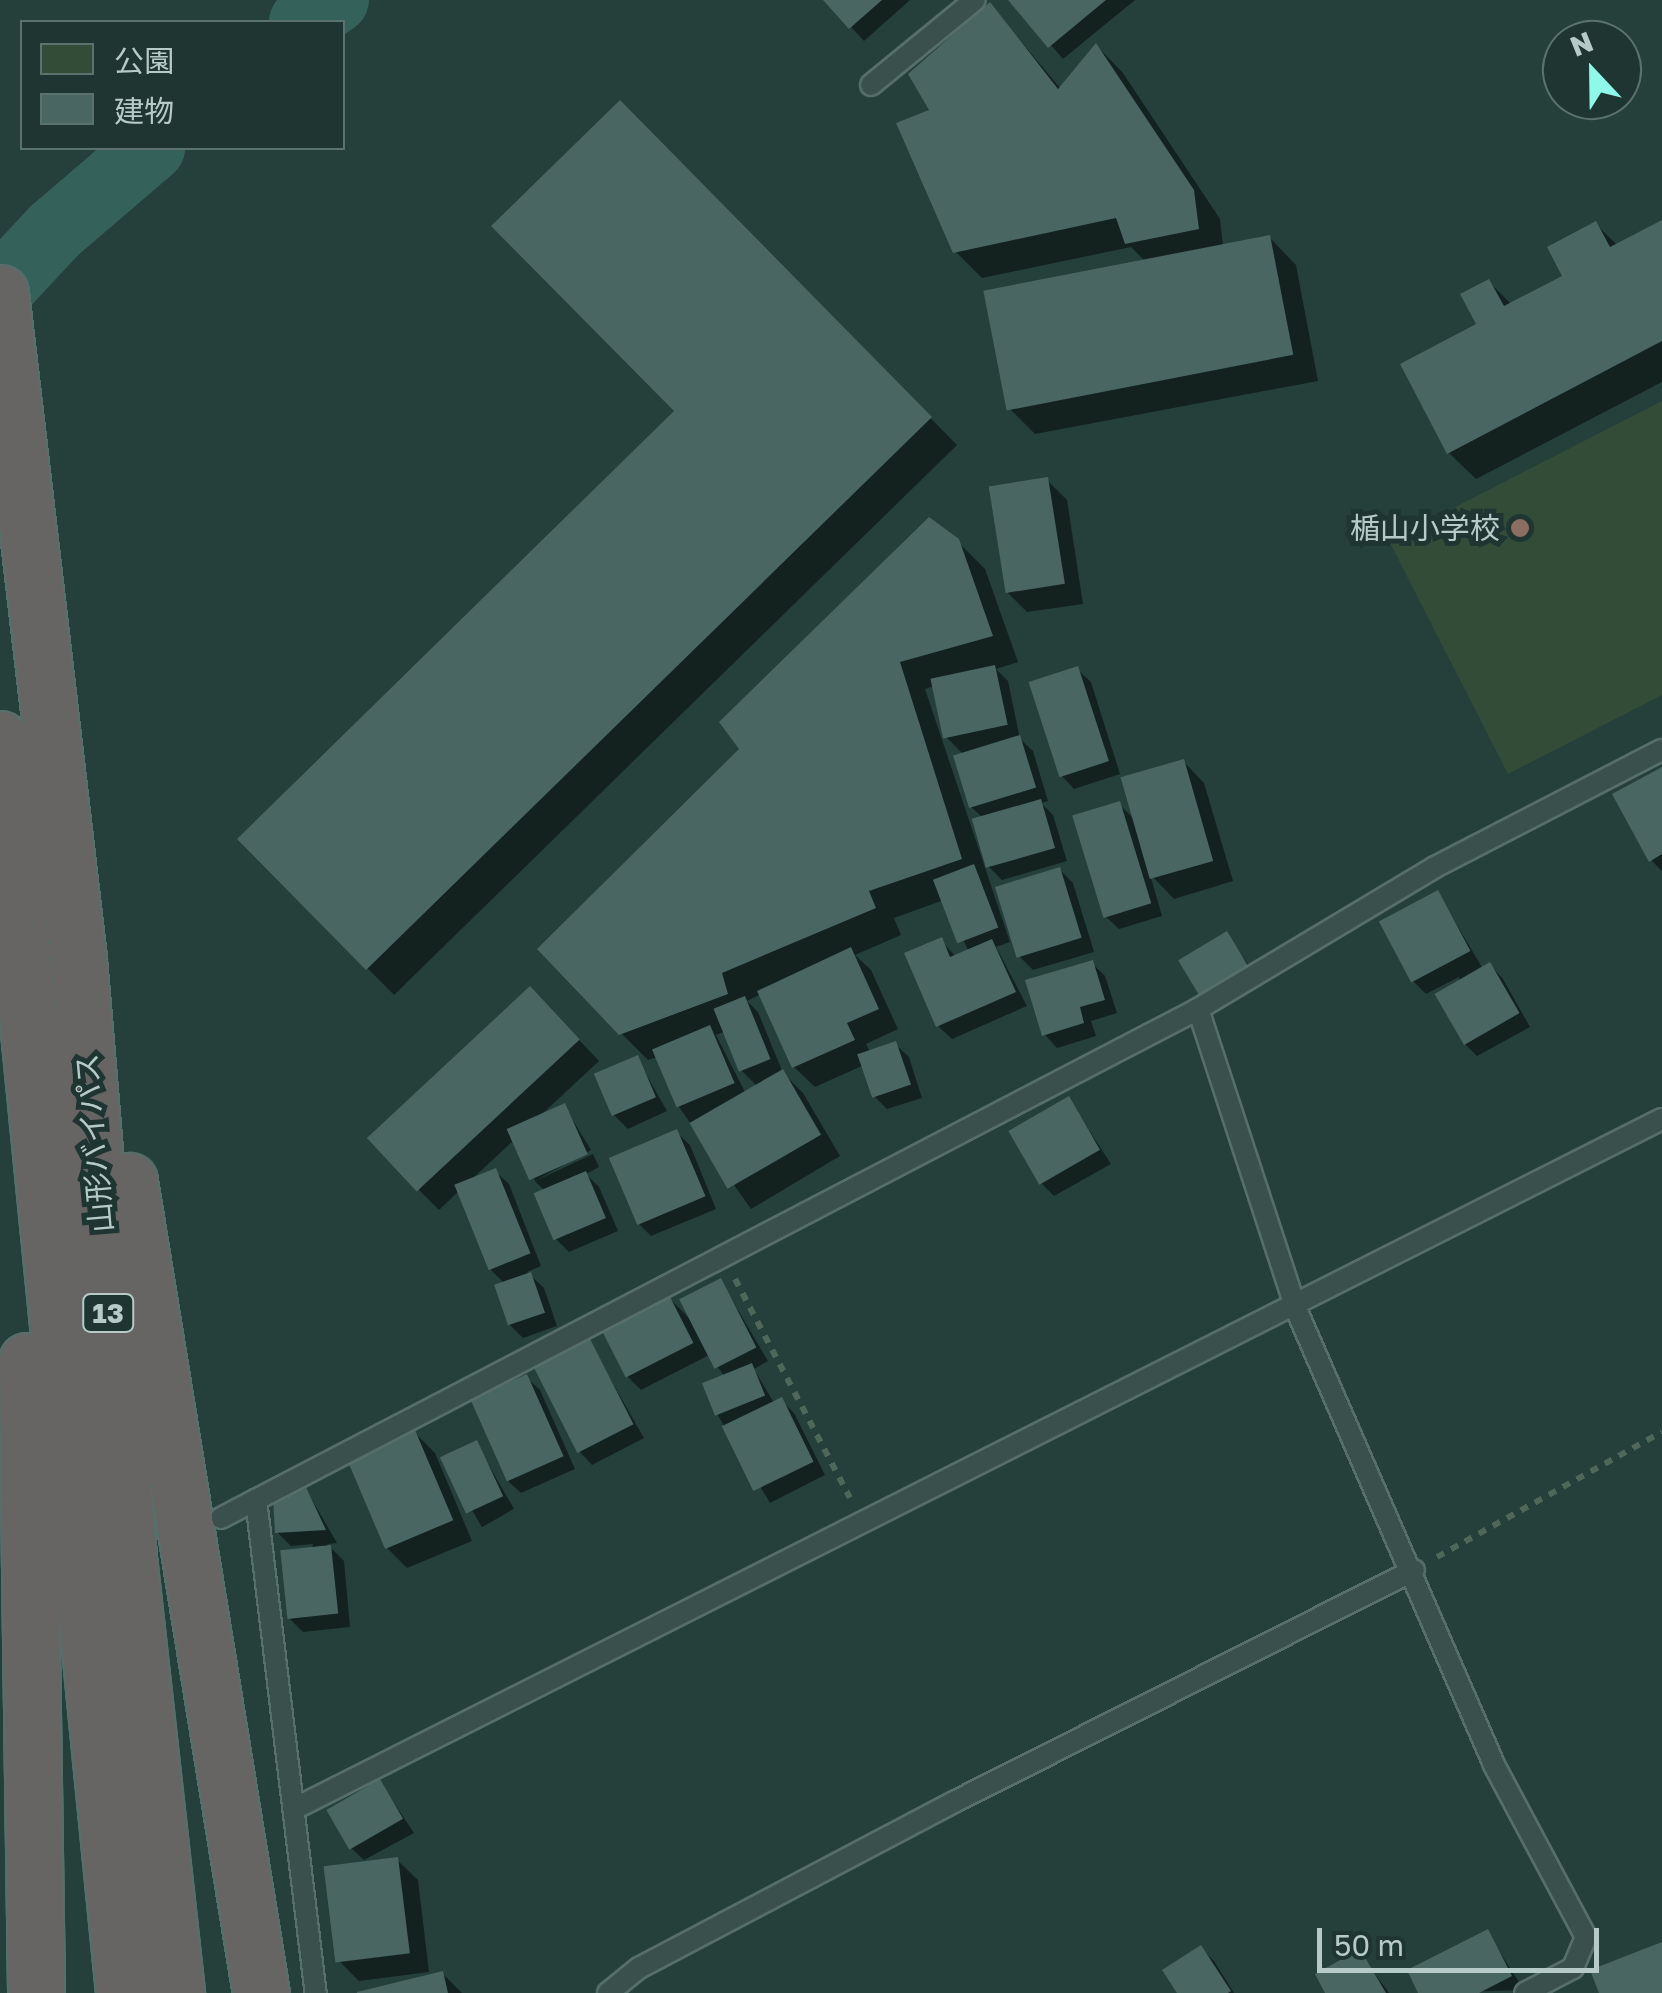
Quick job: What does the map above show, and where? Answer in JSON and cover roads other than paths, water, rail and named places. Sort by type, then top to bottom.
[{"type":"highway","name":"山形バイパス","points":[[0,294],[78,958],[129,1566],[176,1993]]},
{"type":"highway","name":"山形バイパス","points":[[0,739],[124,1993]]},
{"type":"highway","points":[[78,958],[132,1193],[261,1993]]},
{"type":"highway","points":[[22,974],[36,1993]]},
{"type":"lane","points":[[872,84],[975,0]]},
{"type":"lane","points":[[221,1518],[1198,1008],[1435,867],[1662,750]]},
{"type":"lane","points":[[1198,1008],[1296,1309],[1414,1570],[1494,1763],[1586,1937],[1574,1968],[1525,1993]]},
{"type":"lane","points":[[294,1809],[1296,1309],[1662,1119]]},
{"type":"lane","points":[[256,1500],[316,1993]]},
{"type":"lane","points":[[608,1993],[639,1968],[831,1866],[1414,1570]]},
{"type":"waterway","points":[[306,20],[335,0]]},
{"type":"waterway","points":[[0,289],[54,231],[149,150]]},
{"type":"place","name":"楯山小学校","points":[[1520,528]]}]
